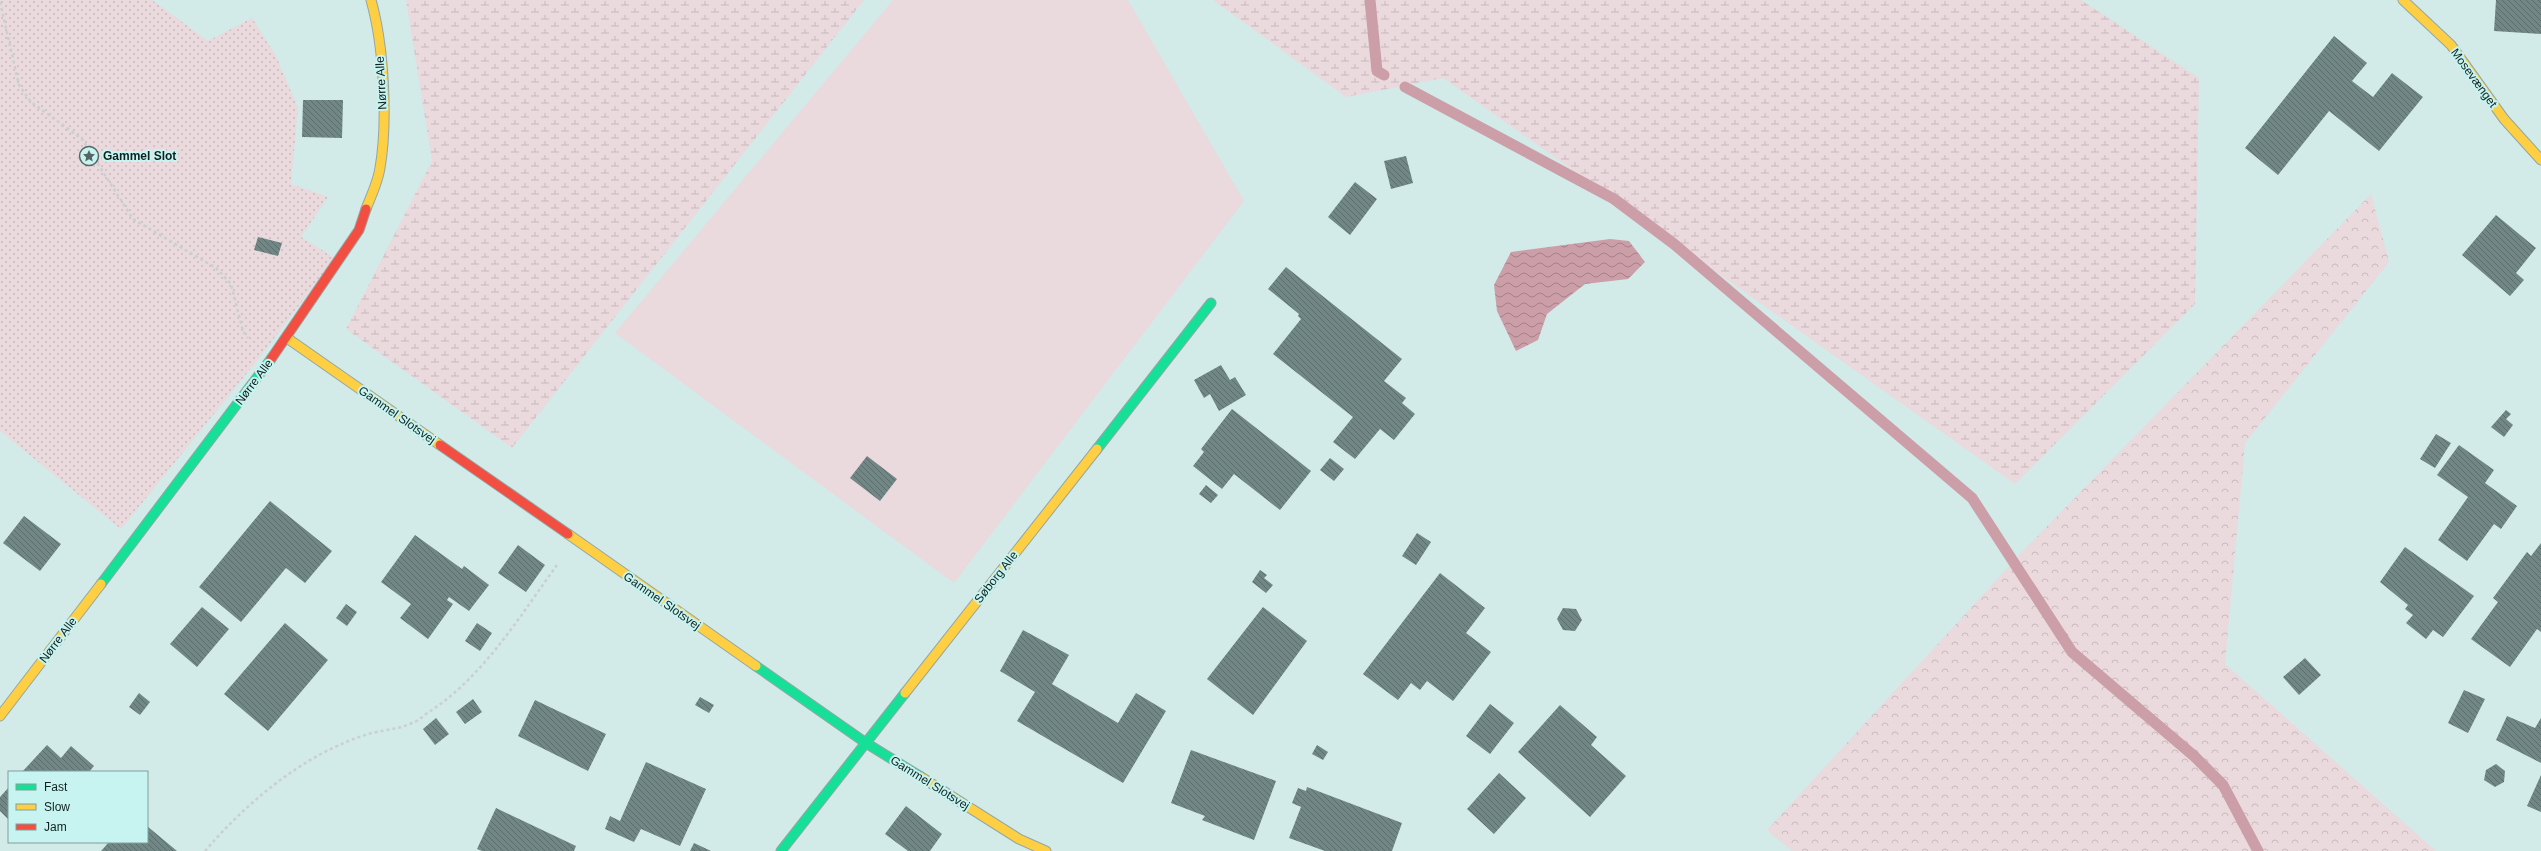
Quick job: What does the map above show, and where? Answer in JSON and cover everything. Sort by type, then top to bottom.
[{"type":"street","name":"Nørre Alle","points":[[0,716],[268,364],[359,230],[380,168],[384,91],[376,17],[372,0]]},
{"type":"street","name":"Mosevænget","points":[[2403,0],[2451,46],[2504,119],[2541,160]]},
{"type":"street","name":"Søborg Alle","points":[[782,851],[1210,303]]},
{"type":"street","name":"Gammel Slotsvej","points":[[287,338],[866,743],[1019,839],[1046,851]]},
{"type":"path","points":[[0,2],[19,85],[31,102],[82,139],[134,219],[216,268],[231,284],[243,331],[268,364]]},
{"type":"path","points":[[205,851],[228,824],[270,787],[313,759],[364,735],[412,723],[454,695],[500,644],[575,540]]},
{"type":"green space","points":[[0,0],[152,0],[208,41],[252,18],[276,56],[298,108],[291,184],[328,197],[301,237],[335,258],[260,357],[121,529],[0,431]]},
{"type":"green space","points":[[406,0],[864,0],[512,448],[346,329],[432,161]]},
{"type":"green space","points":[[893,0],[1128,0],[1244,201],[954,583],[615,333]]},
{"type":"green space","points":[[1213,0],[2081,0],[2199,78],[2195,304],[2015,484],[1443,78],[1346,97]]},
{"type":"green space","points":[[2371,194],[2389,262],[2245,443],[2225,664],[2436,851],[1792,851],[1767,830],[2023,551]]},
{"type":"water","points":[[1610,239],[1629,241],[1645,262],[1628,279],[1585,284],[1547,314],[1538,340],[1516,351],[1497,311],[1494,285],[1511,252]]},
{"type":"building","points":[[2496,0],[2541,0],[2541,34],[2494,31]]},
{"type":"building","points":[[2334,36],[2367,63],[2352,81],[2373,97],[2392,73],[2423,97],[2379,151],[2329,111],[2278,175],[2245,148]]},
{"type":"building","points":[[303,100],[343,100],[342,138],[302,137]]},
{"type":"building","points":[[1406,156],[1413,183],[1391,189],[1384,161]]},
{"type":"building","points":[[1355,182],[1377,199],[1350,235],[1328,217]]},
{"type":"building","points":[[2496,215],[2536,248],[2516,273],[2524,280],[2510,296],[2462,255]]},
{"type":"building","points":[[258,237],[282,243],[278,256],[254,250]]},
{"type":"building","points":[[1286,267],[1402,359],[1384,381],[1406,398],[1402,403],[1415,414],[1394,440],[1380,429],[1355,459],[1333,442],[1353,417],[1273,354],[1301,319],[1298,316],[1299,314],[1268,289]]},
{"type":"building","points":[[1221,365],[1230,380],[1235,377],[1246,395],[1219,411],[1210,394],[1204,398],[1194,380]]},
{"type":"building","points":[[1232,409],[1311,471],[1280,510],[1234,474],[1222,489],[1193,466],[1204,452],[1201,449]]},
{"type":"building","points":[[2506,410],[2511,414],[2506,419],[2513,425],[2504,437],[2491,427]]},
{"type":"building","points":[[2436,434],[2451,443],[2435,468],[2420,459]]},
{"type":"building","points":[[2459,445],[2494,470],[2485,483],[2517,506],[2501,529],[2494,524],[2467,561],[2438,540],[2468,497],[2437,475]]},
{"type":"building","points":[[867,456],[897,479],[880,501],[850,478]]},
{"type":"building","points":[[1330,458],[1344,469],[1334,481],[1320,470]]},
{"type":"building","points":[[1206,485],[1218,495],[1211,503],[1199,494]]},
{"type":"building","points":[[270,501],[332,551],[305,583],[286,568],[241,622],[199,587]]},
{"type":"building","points":[[24,516],[61,544],[40,571],[3,543]]},
{"type":"building","points":[[1417,533],[1431,542],[1416,565],[1402,556]]},
{"type":"building","points":[[415,535],[462,569],[464,566],[489,585],[469,611],[449,597],[447,600],[453,604],[428,639],[400,618],[411,604],[381,582]]},
{"type":"building","points":[[2541,543],[2541,632],[2537,629],[2510,667],[2471,639],[2498,602],[2493,598],[2527,552],[2531,556]]},
{"type":"building","points":[[518,545],[545,565],[526,592],[498,573]]},
{"type":"building","points":[[2405,547],[2474,596],[2443,637],[2433,630],[2426,639],[2406,623],[2413,615],[2405,609],[2408,605],[2380,582]]},
{"type":"building","points":[[1260,570],[1267,575],[1264,578],[1273,585],[1266,593],[1252,582]]},
{"type":"building","points":[[1440,573],[1485,608],[1466,633],[1491,652],[1453,701],[1427,681],[1420,690],[1411,683],[1398,700],[1363,674]]},
{"type":"building","points":[[346,604],[357,612],[347,626],[336,618]]},
{"type":"building","points":[[202,607],[229,629],[197,667],[170,644]]},
{"type":"building","points":[[1263,607],[1307,641],[1253,715],[1207,679]]},
{"type":"building","points":[[1563,608],[1576,609],[1582,620],[1575,631],[1563,630],[1557,619]]},
{"type":"building","points":[[285,623],[328,660],[268,731],[224,694]]},
{"type":"building","points":[[477,623],[492,633],[480,651],[465,641]]},
{"type":"building","points":[[1023,630],[1069,655],[1052,684],[1118,723],[1136,693],[1166,711],[1123,783],[1017,721],[1035,692],[1000,671]]},
{"type":"building","points":[[2305,658],[2321,675],[2299,695],[2283,677]]},
{"type":"building","points":[[2464,690],[2485,699],[2468,733],[2448,723]]},
{"type":"building","points":[[139,693],[150,702],[140,715],[129,707]]},
{"type":"building","points":[[700,697],[714,705],[709,713],[695,705]]},
{"type":"building","points":[[473,699],[482,712],[465,724],[456,712]]},
{"type":"building","points":[[535,700],[606,734],[588,771],[518,736]]},
{"type":"building","points":[[1490,704],[1514,723],[1490,754],[1466,736]]},
{"type":"building","points":[[1560,705],[1597,737],[1591,745],[1626,776],[1590,817],[1518,752]]},
{"type":"building","points":[[2507,716],[2535,728],[2541,718],[2541,763],[2496,740]]},
{"type":"building","points":[[436,718],[449,734],[435,745],[423,729]]},
{"type":"building","points":[[47,745],[61,758],[71,746],[94,766],[90,771],[23,771]]},
{"type":"building","points":[[1317,745],[1328,752],[1323,760],[1312,754]]},
{"type":"building","points":[[1191,750],[1276,781],[1254,840],[1202,820],[1205,816],[1171,803]]},
{"type":"building","points":[[646,762],[706,789],[680,846],[641,829],[634,842],[605,829],[610,816],[620,821]]},
{"type":"building","points":[[2496,764],[2505,771],[2504,782],[2495,787],[2484,780],[2486,770]]},
{"type":"building","points":[[1499,773],[1526,798],[1494,834],[1467,809]]},
{"type":"building","points":[[2541,775],[2541,812],[2527,806]]},
{"type":"building","points":[[1307,787],[1402,823],[1392,851],[1325,851],[1289,838],[1301,807],[1292,803],[1298,788],[1306,791]]},
{"type":"building","points":[[8,788],[8,819],[0,811],[0,797]]},
{"type":"building","points":[[906,806],[942,834],[930,851],[908,851],[885,834]]},
{"type":"building","points":[[496,808],[576,846],[574,851],[482,851],[477,849]]},
{"type":"building","points":[[148,827],[177,851],[101,851],[108,843],[148,843]]},
{"type":"building","points":[[694,843],[711,851],[690,851]]},
{"type":"waterway","points":[[1370,0],[1377,71],[1384,75]]},
{"type":"waterway","points":[[1405,87],[1614,199],[1674,244],[1972,498],[2072,652],[2194,756],[2223,785],[2258,851]]},
{"type":"traffic: fast","points":[[1097,449],[1211,303]]},
{"type":"traffic: fast","points":[[101,584],[271,359]]},
{"type":"traffic: fast","points":[[756,666],[866,743],[921,777]]},
{"type":"traffic: fast","points":[[781,851],[905,693]]},
{"type":"traffic: slow","points":[[366,209],[379,173],[384,128],[382,61],[371,0]]},
{"type":"traffic: slow","points":[[2403,0],[2451,45],[2504,119],[2541,160]]},
{"type":"traffic: slow","points":[[287,338],[440,445]]},
{"type":"traffic: slow","points":[[905,693],[1097,449]]},
{"type":"traffic: slow","points":[[568,534],[756,666]]},
{"type":"traffic: slow","points":[[0,716],[101,584]]},
{"type":"traffic: slow","points":[[921,777],[1019,839],[1046,851]]},
{"type":"traffic: jam","points":[[271,359],[359,230],[366,209]]},
{"type":"traffic: jam","points":[[440,445],[568,534]]},
{"type":"place","name":"Gammel Slot","points":[[89,156]]}]
